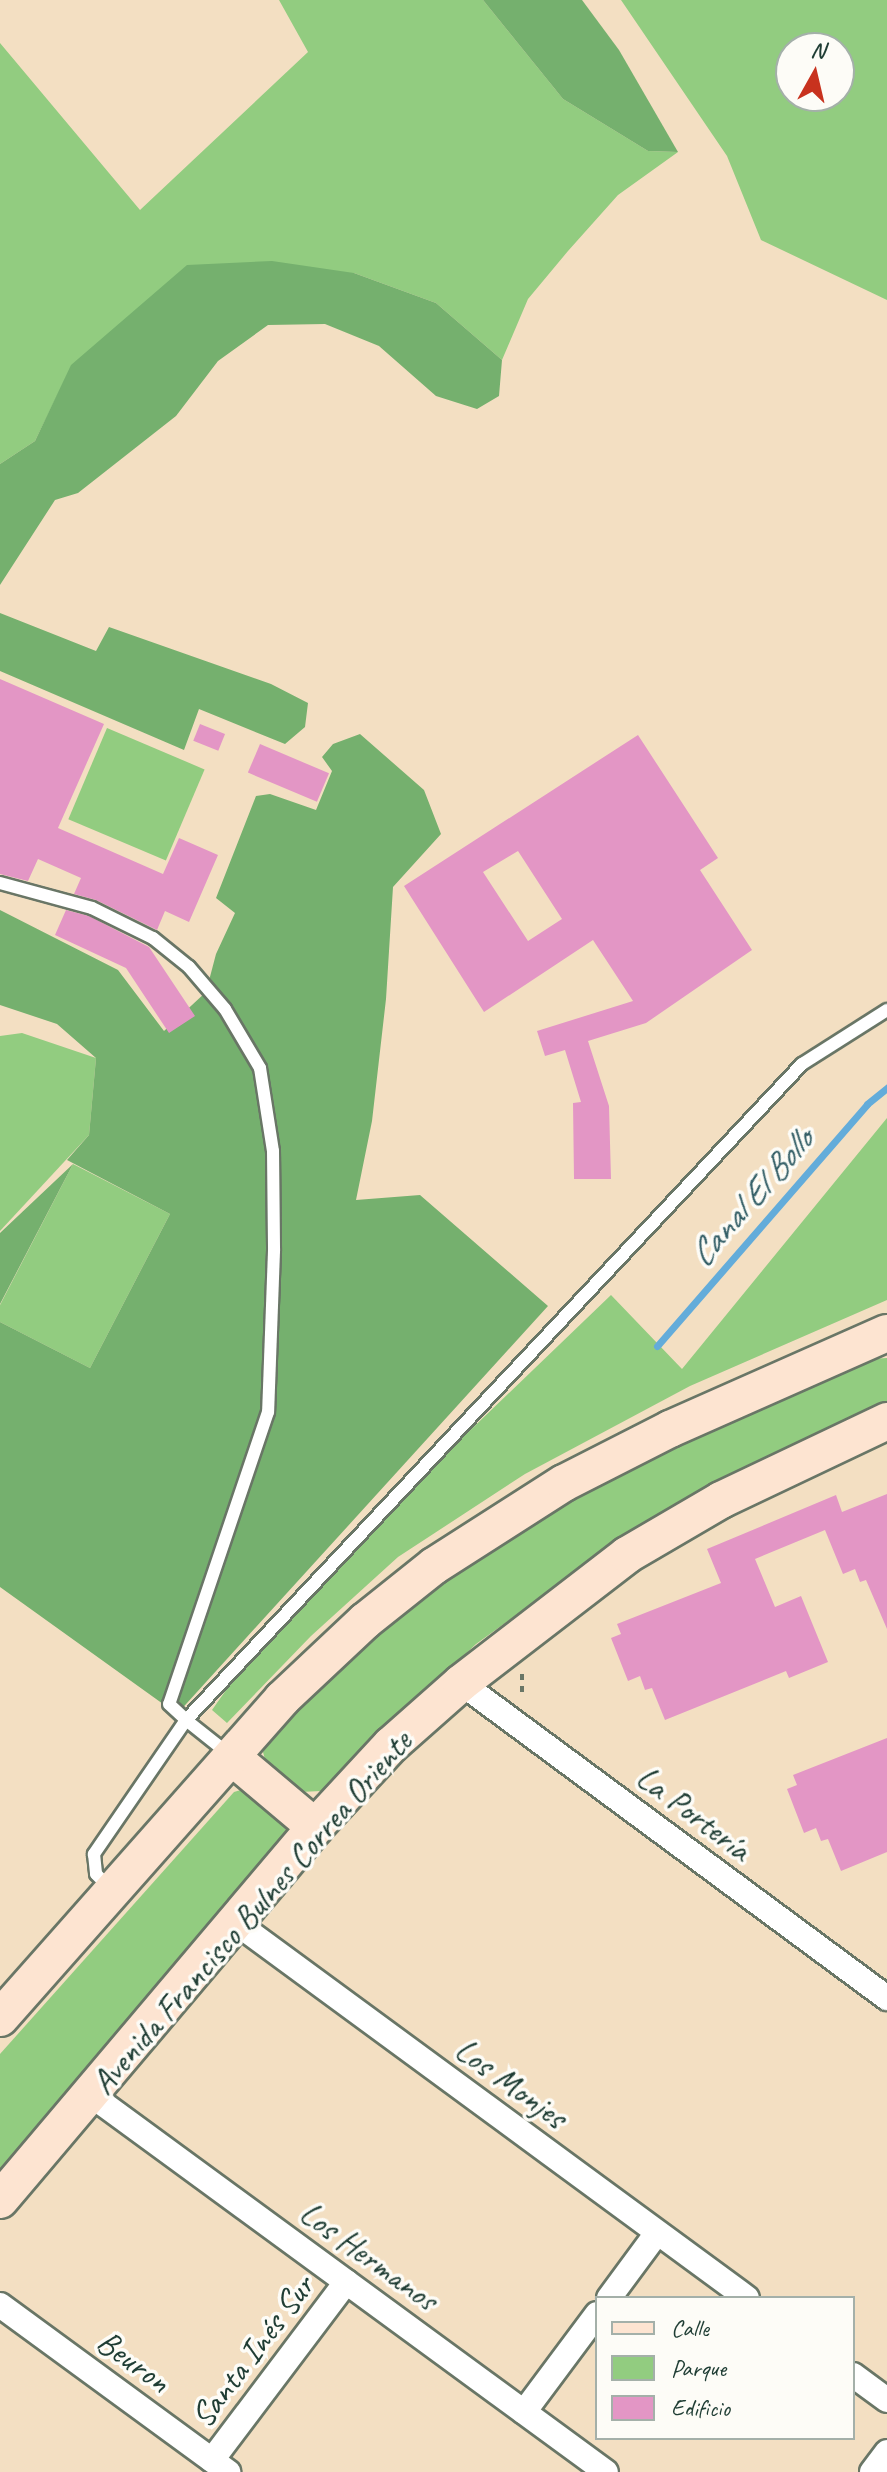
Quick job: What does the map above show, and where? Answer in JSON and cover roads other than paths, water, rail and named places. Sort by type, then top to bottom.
[{"type":"street","points":[[0,2018],[282,1699],[365,1621],[434,1566],[564,1483],[670,1429],[887,1333]]},
{"type":"street","name":"Avenida Francisco Bulnes Correa Oriente","points":[[0,2200],[315,1827],[391,1745],[461,1683],[627,1555],[721,1500],[887,1421]]},
{"type":"street","name":"La Portería","points":[[461,1683],[882,1986]]},
{"type":"street","points":[[232,1757],[315,1827]]},
{"type":"street","name":"Los Monjes","points":[[235,1922],[744,2296]]},
{"type":"street","name":"Los Hermanos","points":[[91,2095],[606,2472]]},
{"type":"street","points":[[610,2296],[657,2233]]},
{"type":"street","name":"Santa Inés Sur","points":[[220,2466],[346,2282]]},
{"type":"street","name":"Beuron","points":[[0,2305],[220,2466]]},
{"type":"street","points":[[524,2412],[595,2317]]},
{"type":"street","points":[[855,2376],[887,2400]]},
{"type":"street","points":[[872,2472],[887,2452]]},
{"type":"lane","points":[[0,883],[92,908],[153,938],[189,967],[225,1009],[260,1068],[273,1151],[274,1251],[268,1412],[169,1704],[232,1757]]},
{"type":"lane","points":[[112,1891],[96,1874],[94,1854],[186,1720],[802,1064],[887,1010]]},
{"type":"waterway","name":"Canal El Bollo","points":[[657,1346],[867,1104],[887,1088]]}]
